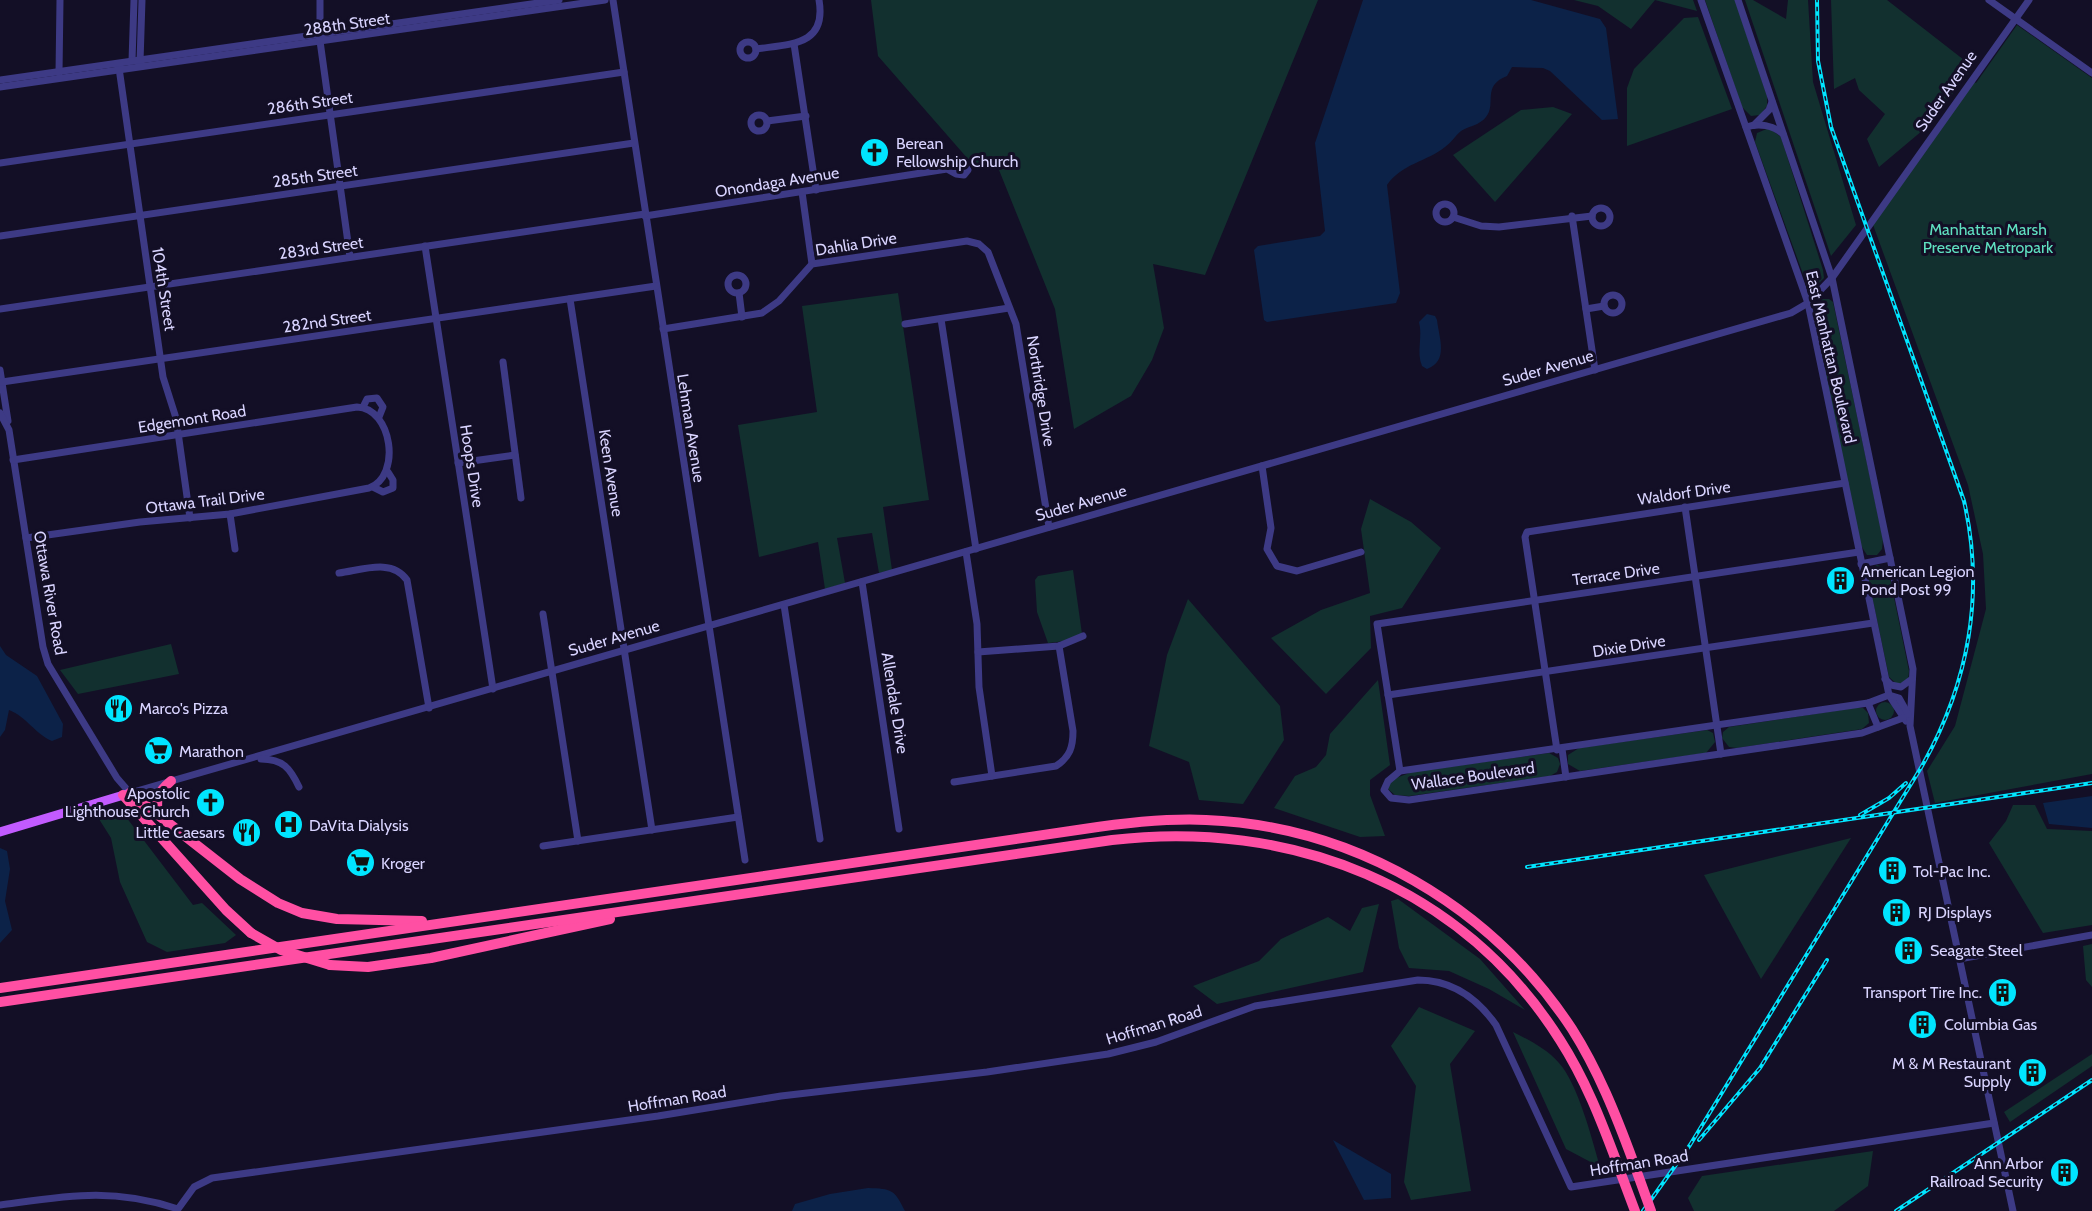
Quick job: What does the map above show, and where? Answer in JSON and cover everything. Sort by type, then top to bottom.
[{"type":"highway","points":[[160,816],[157,806],[158,796],[171,781]]},
{"type":"highway","points":[[127,794],[160,816],[246,884],[294,910],[337,919],[450,922]]},
{"type":"highway","points":[[127,794],[226,910],[251,933],[289,953],[330,965],[368,967],[431,958],[679,903]]},
{"type":"highway","points":[[0,988],[1074,830],[1166,820],[1225,821],[1283,830],[1341,847],[1384,865],[1449,903],[1481,927],[1517,961],[1560,1013],[1600,1080],[1651,1211]]},
{"type":"highway","points":[[0,1002],[1157,836],[1207,836],[1261,842],[1299,849],[1355,869],[1427,906],[1492,957],[1544,1017],[1586,1085],[1635,1211]]},
{"type":"main road","name":"Suder Avenue","points":[[0,832],[127,794]]},
{"type":"street","points":[[59,75],[60,0]]},
{"type":"street","points":[[134,0],[138,63]]},
{"type":"street","points":[[138,63],[142,0]]},
{"type":"street","points":[[320,0],[320,38],[350,257]]},
{"type":"street","name":"288th Street","points":[[418,24],[559,0]]},
{"type":"street","name":"288th Street","points":[[0,87],[138,63],[605,0]]},
{"type":"street","name":"Lehman Avenue","points":[[613,0],[745,860]]},
{"type":"street","points":[[756,49],[794,44],[810,37],[818,28],[821,15],[819,0]]},
{"type":"street","name":"East Manhattan Boulevard","points":[[1701,0],[1750,126],[1808,303],[1888,695]]},
{"type":"street","name":"East Manhattan Boulevard","points":[[1738,0],[1832,278],[1913,669],[1908,721],[2013,1211]]},
{"type":"street","points":[[1989,0],[2092,73]]},
{"type":"street","name":"Suder Avenue","points":[[127,794],[1780,317],[1808,303],[1832,278],[2029,0]]},
{"type":"street","points":[[794,44],[816,190]]},
{"type":"street","name":"104th Street","points":[[119,66],[161,358],[179,434],[190,518]]},
{"type":"street","name":"286th Street","points":[[0,163],[624,72]]},
{"type":"street","name":"288th Street","points":[[0,80],[59,75]]},
{"type":"street","points":[[1750,126],[1769,110],[1772,101]]},
{"type":"street","points":[[767,121],[806,116]]},
{"type":"street","points":[[1750,126],[1776,128],[1784,134]]},
{"type":"street","name":"285th Street","points":[[0,236],[634,143]]},
{"type":"street","name":"Onondaga Avenue","points":[[645,215],[947,169]]},
{"type":"street","points":[[802,192],[812,264]]},
{"type":"street","name":"283rd Street","points":[[0,309],[645,215]]},
{"type":"street","points":[[1572,216],[1595,370]]},
{"type":"street","points":[[1453,217],[1489,227],[1572,216],[1592,216]]},
{"type":"street","name":"Dahlia Drive","points":[[663,329],[757,315],[776,304],[812,264],[967,241]]},
{"type":"street","name":"Northridge Drive","points":[[967,241],[979,244],[988,252],[1020,340],[1049,527]]},
{"type":"street","name":"Hoops Drive","points":[[425,246],[493,689]]},
{"type":"street","name":"282nd Street","points":[[2,381],[656,286]]},
{"type":"street","points":[[739,293],[742,317]]},
{"type":"street","name":"Keen Avenue","points":[[570,299],[652,830]]},
{"type":"street","points":[[1586,309],[1604,306]]},
{"type":"street","points":[[905,324],[1009,308]]},
{"type":"street","points":[[941,319],[976,549]]},
{"type":"street","points":[[503,362],[521,498]]},
{"type":"street","points":[[0,370],[2,407]]},
{"type":"street","name":"Edgemont Road","points":[[13,460],[363,407],[369,398],[377,398],[383,407],[376,414]]},
{"type":"street","name":"Ottawa River Road","points":[[2,407],[9,429],[43,647],[48,664],[127,794]]},
{"type":"street","points":[[363,407],[376,414],[384,426],[389,462],[386,475],[393,480],[393,488],[383,492],[373,487]]},
{"type":"street","points":[[458,463],[515,455]]},
{"type":"street","points":[[1262,466],[1270,520],[1268,549],[1273,561],[1283,569],[1297,571],[1361,552]]},
{"type":"street","name":"Ottawa Trail Drive","points":[[26,538],[230,514],[373,487],[386,475]]},
{"type":"street","name":"Waldorf Drive","points":[[1535,600],[1525,537],[1527,532],[1845,483]]},
{"type":"street","points":[[1685,507],[1721,754]]},
{"type":"street","points":[[230,514],[235,549]]},
{"type":"street","points":[[966,552],[977,624],[979,687],[992,776]]},
{"type":"street","name":"Terrace Drive","points":[[1388,695],[1377,624],[1859,552]]},
{"type":"street","points":[[1861,564],[1890,558]]},
{"type":"street","points":[[339,573],[383,566],[399,571],[409,586],[429,708]]},
{"type":"street","name":"Allendale Drive","points":[[862,582],[898,829]]},
{"type":"street","points":[[1535,600],[1545,672],[1566,777]]},
{"type":"street","points":[[784,605],[820,839]]},
{"type":"street","points":[[543,615],[578,841]]},
{"type":"street","name":"Dixie Drive","points":[[1388,695],[1873,623]]},
{"type":"street","points":[[978,652],[1059,646],[1083,636]]},
{"type":"street","points":[[954,782],[1056,766],[1070,753],[1073,731],[1059,646]]},
{"type":"street","points":[[1885,679],[1891,685],[1901,687],[1912,679]]},
{"type":"street","points":[[1388,695],[1401,771]]},
{"type":"street","points":[[1888,695],[1903,702],[1908,721]]},
{"type":"street","name":"Wallace Boulevard","points":[[1888,695],[1868,703],[1401,771],[1388,781],[1384,790],[1397,800],[1862,733],[1908,721]]},
{"type":"street","points":[[1868,703],[1878,727]]},
{"type":"street","points":[[253,759],[282,762],[299,787]]},
{"type":"street","points":[[543,846],[738,817]]},
{"type":"street","points":[[1959,959],[2092,935]]},
{"type":"street","name":"Hoffman Road","points":[[0,1205],[61,1196],[108,1194],[178,1209],[194,1187],[212,1178],[658,1116],[781,1096],[987,1072],[1108,1054],[1156,1042],[1255,1006],[1418,980],[1436,981],[1456,988],[1478,1002],[1487,1012],[1496,1025],[1571,1187],[1994,1123]]},
{"type":"green space","points":[[871,0],[1318,0],[1205,275],[1153,264],[1164,328],[1152,360],[1131,396],[1074,429],[1055,309],[997,165],[975,167],[878,56]]},
{"type":"green space","points":[[1574,0],[1655,0],[1631,29],[1598,6]]},
{"type":"green space","points":[[1655,0],[1693,0],[1697,11]]},
{"type":"green space","points":[[1705,0],[1735,0],[1767,96],[1767,106],[1760,115],[1751,116],[1742,107]]},
{"type":"green space","points":[[1745,0],[1753,0],[1786,19],[1788,0],[1808,0],[1813,82],[1856,225],[1831,256]]},
{"type":"green space","points":[[1831,0],[1887,0],[1973,67],[1929,125],[1879,167],[1867,139],[1885,114],[1859,90],[1855,78],[1834,89]]},
{"type":"green space","points":[[1698,17],[1732,109],[1627,146],[1627,88],[1634,69],[1684,18]]},
{"type":"green space","name":"Manhattan Marsh Preserve Metropark","points":[[2017,25],[2092,78],[2092,774],[1935,803],[1927,771],[1955,726],[1986,609],[1983,554],[1968,485],[1872,222],[1972,81],[1976,83]]},
{"type":"green space","points":[[1553,107],[1572,114],[1495,202],[1453,155],[1521,110]]},
{"type":"green space","points":[[1769,128],[1781,137],[1823,270],[1824,278],[1815,287],[1807,285],[1755,142],[1757,133]]},
{"type":"green space","points":[[898,293],[929,500],[883,507],[892,570],[879,573],[872,533],[837,538],[845,583],[825,589],[818,542],[759,557],[738,425],[817,412],[802,306]]},
{"type":"green space","points":[[1822,299],[1829,299],[1833,302],[1883,539],[1882,549],[1877,555],[1867,555],[1860,544],[1813,312]]},
{"type":"green space","points":[[1370,499],[1411,522],[1441,548],[1402,608],[1370,616],[1371,648],[1326,694],[1271,638],[1321,610],[1370,593],[1361,529]]},
{"type":"green space","points":[[1877,565],[1884,567],[1889,573],[1909,671],[1908,680],[1898,685],[1889,677],[1868,577],[1870,569]]},
{"type":"green space","points":[[1073,570],[1082,634],[1065,641],[1048,643],[1037,612],[1035,580],[1038,576]]},
{"type":"green space","points":[[1188,599],[1280,706],[1284,740],[1243,804],[1199,800],[1189,762],[1149,746],[1167,655]]},
{"type":"green space","points":[[171,644],[179,674],[78,694],[60,670]]},
{"type":"green space","points":[[1378,680],[1390,765],[1370,780],[1370,795],[1385,836],[1360,837],[1274,808],[1295,776],[1316,767],[1326,755],[1330,734]]},
{"type":"green space","points":[[1881,702],[1889,702],[1894,707],[1892,718],[1881,720],[1876,715],[1876,707]]},
{"type":"green space","points":[[1863,708],[1868,713],[1869,723],[1862,729],[1737,748],[1729,747],[1722,738],[1723,732],[1729,727]]},
{"type":"green space","points":[[1707,730],[1713,733],[1715,742],[1706,753],[1580,771],[1568,764],[1568,755],[1579,748]]},
{"type":"green space","points":[[1549,753],[1558,758],[1560,764],[1557,772],[1550,776],[1409,796],[1395,795],[1388,789],[1389,784],[1396,778],[1412,772]]},
{"type":"green space","points":[[2013,805],[2035,805],[2047,829],[2092,831],[2092,925],[2043,933],[1989,843],[2006,821]]},
{"type":"green space","points":[[123,813],[193,905],[202,903],[236,935],[225,943],[167,952],[147,942],[120,882],[111,838],[99,819]]},
{"type":"green space","points":[[1851,838],[1761,979],[1704,875]]},
{"type":"green space","points":[[1398,899],[1480,959],[1525,1010],[1489,989],[1449,971],[1409,968],[1399,948],[1391,901]]},
{"type":"green space","points":[[1379,904],[1363,972],[1217,1004],[1193,986],[1259,961],[1281,939],[1328,917],[1350,931],[1362,908]]},
{"type":"green space","points":[[2092,944],[2092,987],[2086,980],[2083,946]]},
{"type":"green space","points":[[1419,1007],[1475,1031],[1450,1064],[1471,1191],[1411,1200],[1404,1182],[1416,1086],[1391,1046]]},
{"type":"green space","points":[[1513,1032],[1549,1053],[1566,1072],[1584,1112],[1600,1167],[1566,1149]]},
{"type":"green space","points":[[2092,1054],[2092,1066],[2010,1122],[2004,1112]]},
{"type":"green space","points":[[1873,1151],[1868,1186],[1834,1211],[1694,1211],[1688,1198],[1702,1176]]},
{"type":"water","points":[[1363,0],[1531,0],[1600,19],[1606,28],[1618,119],[1602,120],[1550,71],[1543,68],[1512,67],[1507,76],[1494,85],[1489,112],[1484,120],[1461,131],[1438,152],[1407,167],[1387,185],[1400,293],[1396,303],[1267,322],[1264,320],[1254,250],[1258,246],[1320,236],[1325,231],[1315,143]]},
{"type":"water","points":[[1427,314],[1435,316],[1437,320],[1441,348],[1438,360],[1427,369],[1420,361],[1419,322]]},
{"type":"water","points":[[0,646],[6,655],[37,676],[63,724],[62,737],[52,741],[9,710],[5,730],[0,737]]},
{"type":"water","points":[[2092,796],[2092,828],[2049,824],[2043,803]]},
{"type":"water","points":[[0,848],[7,851],[10,869],[5,901],[12,930],[0,943]]},
{"type":"water","points":[[1333,1140],[1391,1174],[1391,1198],[1364,1200]]},
{"type":"water","points":[[868,1188],[887,1190],[895,1194],[905,1211],[792,1211],[795,1204],[830,1194]]},
{"type":"railway","points":[[1643,1211],[1690,1145],[1922,766],[1951,703],[1968,637],[1973,570],[1964,501],[1831,127],[1818,61],[1817,0]]},
{"type":"railway","points":[[1860,815],[1889,798],[1906,783]]},
{"type":"railway","points":[[1527,867],[2092,783]]},
{"type":"railway","points":[[1699,1140],[1760,1068],[1827,960]]},
{"type":"railway","points":[[1896,1211],[2092,1080]]},
{"type":"place","name":"Berean Fellowship Church","points":[[875,152]]},
{"type":"place","name":"American Legion Pond Post 99","points":[[1840,580]]},
{"type":"place","name":"Marco's Pizza","points":[[118,708]]},
{"type":"place","name":"Marathon","points":[[158,751]]},
{"type":"place","name":"Apostolic Lighthouse Church","points":[[211,802]]},
{"type":"place","name":"DaVita Dialysis","points":[[288,825]]},
{"type":"place","name":"Little Caesars","points":[[246,832]]},
{"type":"place","name":"Kroger","points":[[360,863]]},
{"type":"place","name":"Tol-Pac Inc.","points":[[1892,871]]},
{"type":"place","name":"RJ Displays","points":[[1897,912]]},
{"type":"place","name":"Seagate Steel","points":[[1909,950]]},
{"type":"place","name":"Transport Tire Inc.","points":[[2003,992]]},
{"type":"place","name":"Columbia Gas","points":[[1923,1024]]},
{"type":"place","name":"M & M Restaurant Supply","points":[[2032,1072]]},
{"type":"place","name":"Ann Arbor Railroad Security","points":[[2064,1172]]}]
